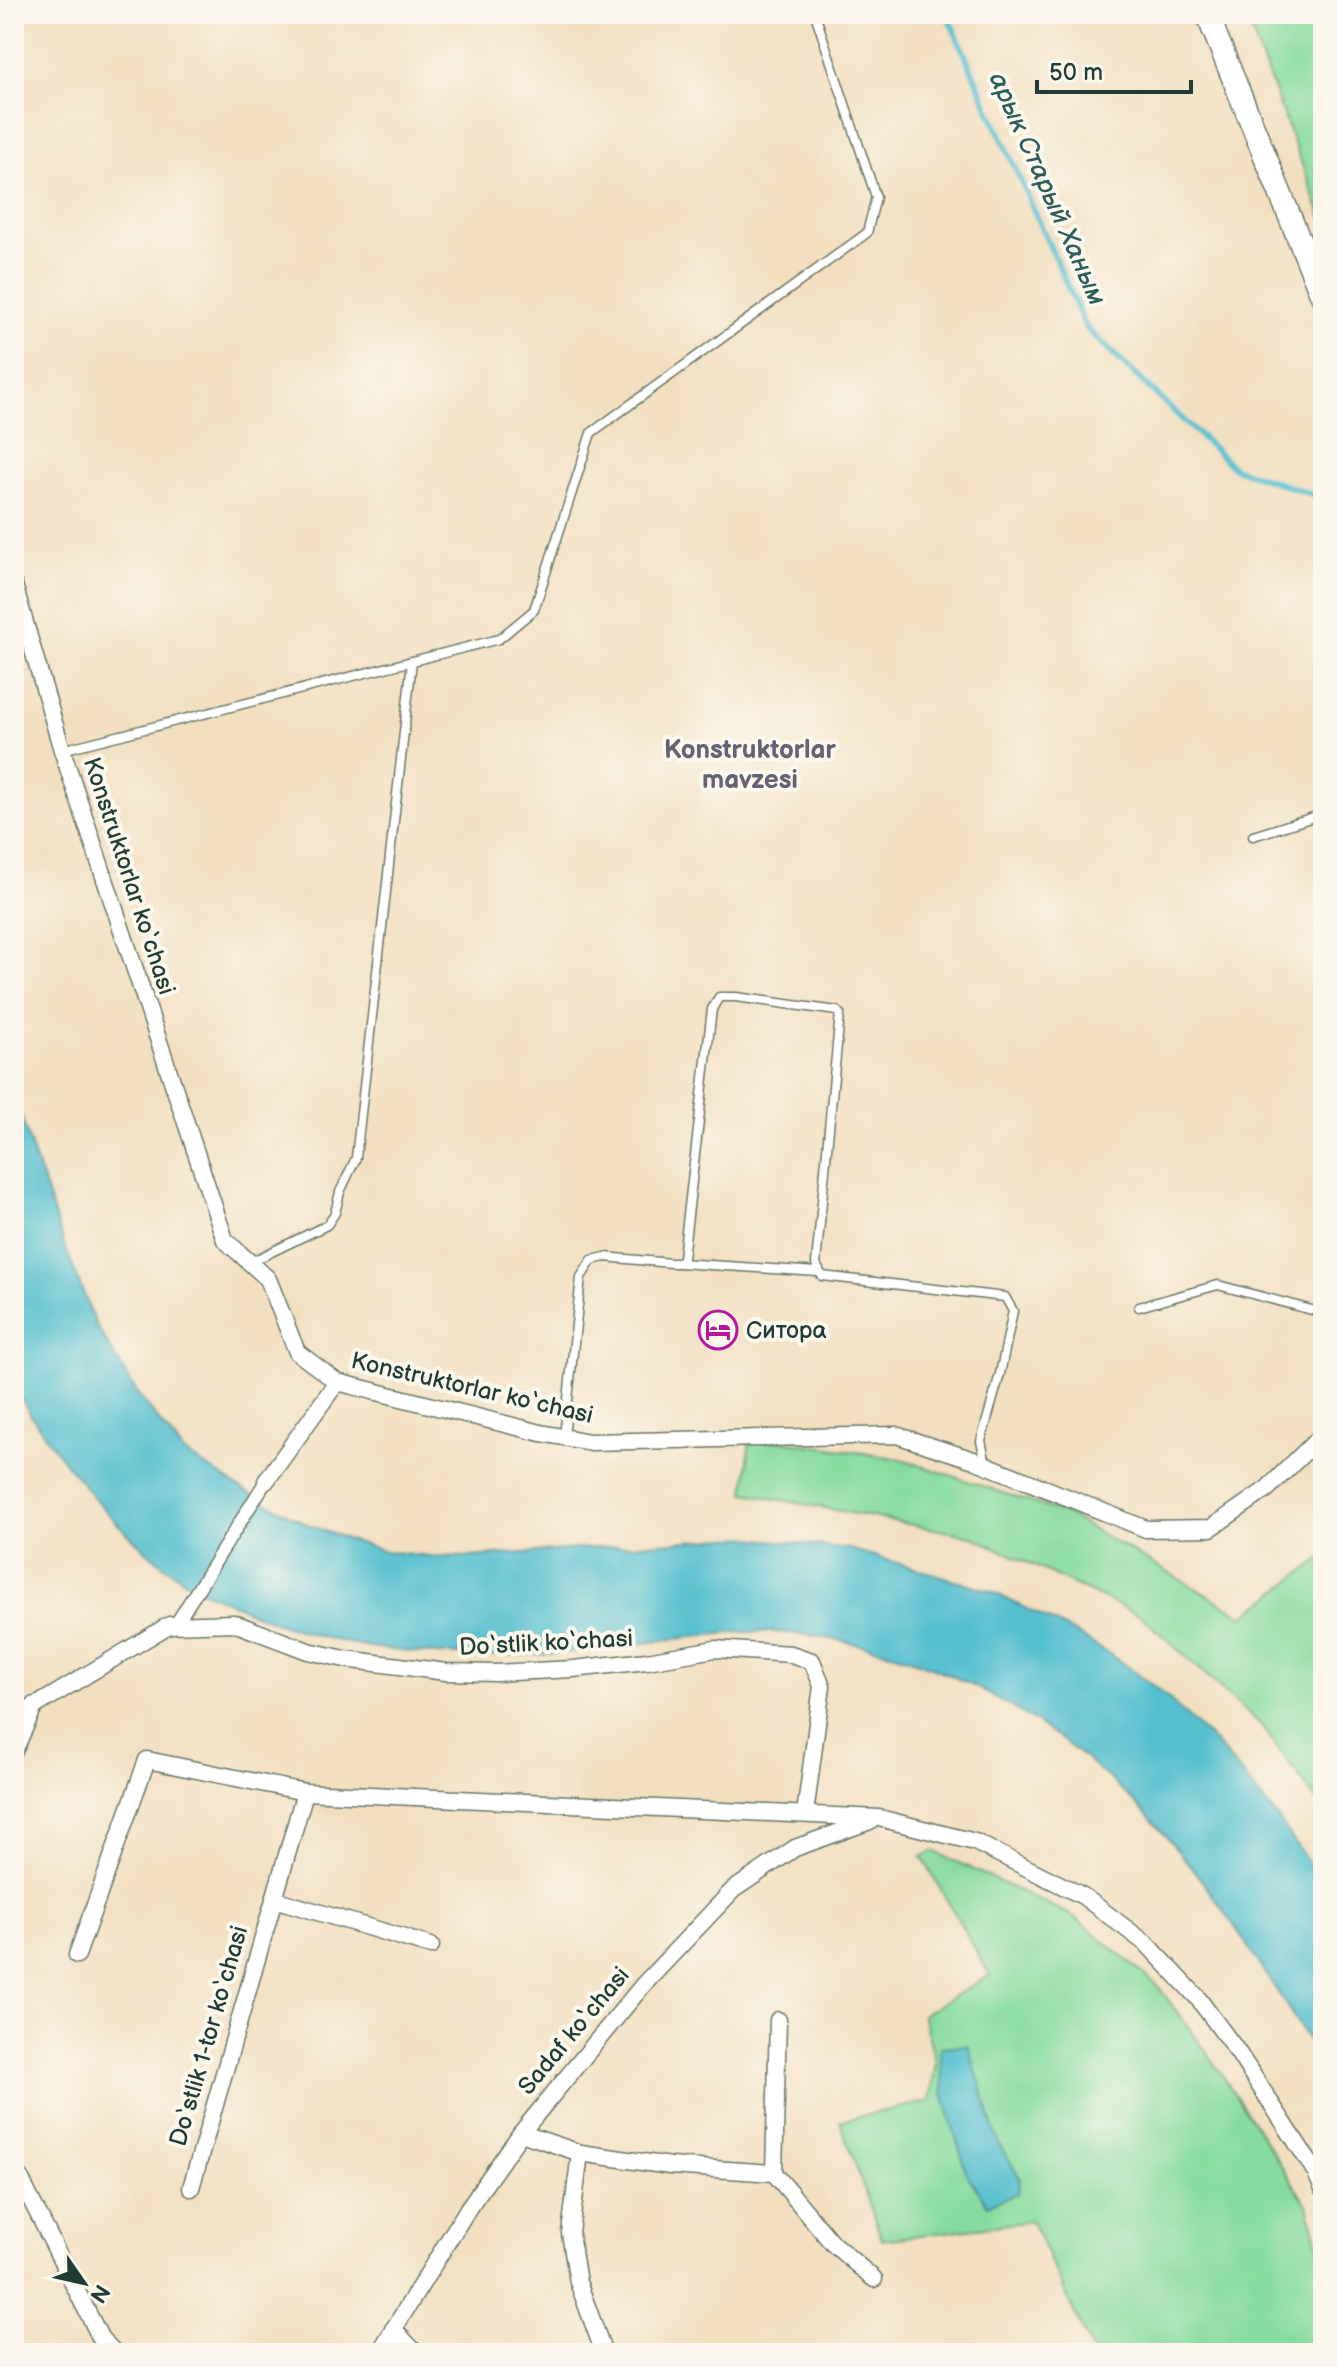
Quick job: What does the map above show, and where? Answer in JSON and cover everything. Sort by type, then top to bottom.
[{"type":"main road","points":[[1207,14],[1323,298]]},
{"type":"street","name":"Konstruktorlar ko‘chasi","points":[[14,585],[62,750],[225,1240],[268,1279],[297,1352],[337,1382],[590,1442],[896,1435],[986,1464],[1146,1529],[1211,1528],[1267,1489],[1323,1434]]},
{"type":"street","points":[[176,1624],[266,1481],[337,1382]]},
{"type":"street","name":"Do‘stlik ko‘chasi","points":[[14,1719],[169,1625],[176,1624],[234,1623],[308,1651],[446,1672],[573,1669],[715,1649],[791,1654],[812,1661],[822,1686],[805,1814]]},
{"type":"street","points":[[14,1751],[35,1705]]},
{"type":"street","points":[[77,1955],[147,1760],[305,1792],[879,1818],[975,1842],[1028,1867],[1083,1896],[1148,1945],[1197,1997],[1237,2051],[1315,2171],[1323,2189]]},
{"type":"street","name":"Do‘stlik 1-tor ko‘chasi","points":[[191,2188],[305,1792]]},
{"type":"street","name":"Sadaf ko‘chasi","points":[[379,2353],[469,2207],[521,2133],[643,1985],[733,1890],[795,1848],[879,1818]]},
{"type":"street","points":[[274,1899],[431,1946]]},
{"type":"street","points":[[778,2020],[774,2173],[832,2243],[874,2279]]},
{"type":"street","points":[[521,2133],[580,2153],[670,2166],[774,2173]]},
{"type":"street","points":[[580,2153],[570,2233],[578,2282],[604,2353]]},
{"type":"street","points":[[14,2166],[101,2339],[115,2353]]},
{"type":"street","points":[[393,2329],[416,2353]]},
{"type":"lane","points":[[62,750],[499,639],[534,610],[591,433],[867,233],[876,197],[815,14]]},
{"type":"lane","points":[[250,1263],[327,1225],[335,1213],[340,1192],[356,1158],[412,661]]},
{"type":"lane","points":[[1253,836],[1323,814]]},
{"type":"lane","points":[[679,1263],[685,1248],[712,1009],[719,997],[837,1011],[840,1014],[816,1264],[818,1272],[822,1276],[1005,1297],[1013,1311],[1000,1374],[981,1441],[986,1464]]},
{"type":"lane","points":[[563,1438],[581,1277],[592,1260],[605,1257],[818,1272]]},
{"type":"lane","points":[[1139,1307],[1218,1285],[1323,1313]]},
{"type":"green space","points":[[1245,14],[1323,14],[1323,220]]},
{"type":"green space","points":[[750,1436],[902,1459],[1066,1514],[1244,1616],[1323,1557],[1323,1809],[1260,1724],[1141,1616],[971,1536],[745,1493]]},
{"type":"green space","points":[[933,1851],[1073,1916],[1157,1985],[1211,2058],[1308,2206],[1323,2262],[1323,2353],[1093,2353],[1032,2221],[882,2240],[840,2121],[930,2101],[936,2062],[922,2015],[990,1975],[922,1857]]},
{"type":"water","points":[[14,1096],[65,1247],[96,1325],[139,1396],[184,1452],[243,1490],[309,1525],[385,1551],[429,1556],[468,1557],[741,1537],[850,1549],[989,1590],[1077,1634],[1122,1662],[1166,1696],[1221,1749],[1277,1817],[1323,1884],[1323,2064],[1215,1899],[1142,1810],[1085,1758],[1053,1734],[1020,1712],[951,1675],[878,1649],[829,1638],[780,1632],[722,1634],[549,1654],[428,1654],[389,1650],[311,1634],[273,1621],[202,1591],[169,1569],[126,1532],[87,1490],[31,1415],[17,1390],[12,1354]]},
{"type":"water","points":[[968,2045],[999,2144],[1020,2178],[1018,2193],[988,2205],[967,2175],[943,2093],[940,2047]]},
{"type":"waterway","name":"арык Старый Ханым","points":[[947,14],[1086,328],[1234,468],[1323,498]]},
{"type":"place","name":"Ситора","points":[[718,1330]]},
{"type":"district","name":"Konstruktorlar mavzesi","points":[[750,765]]}]
